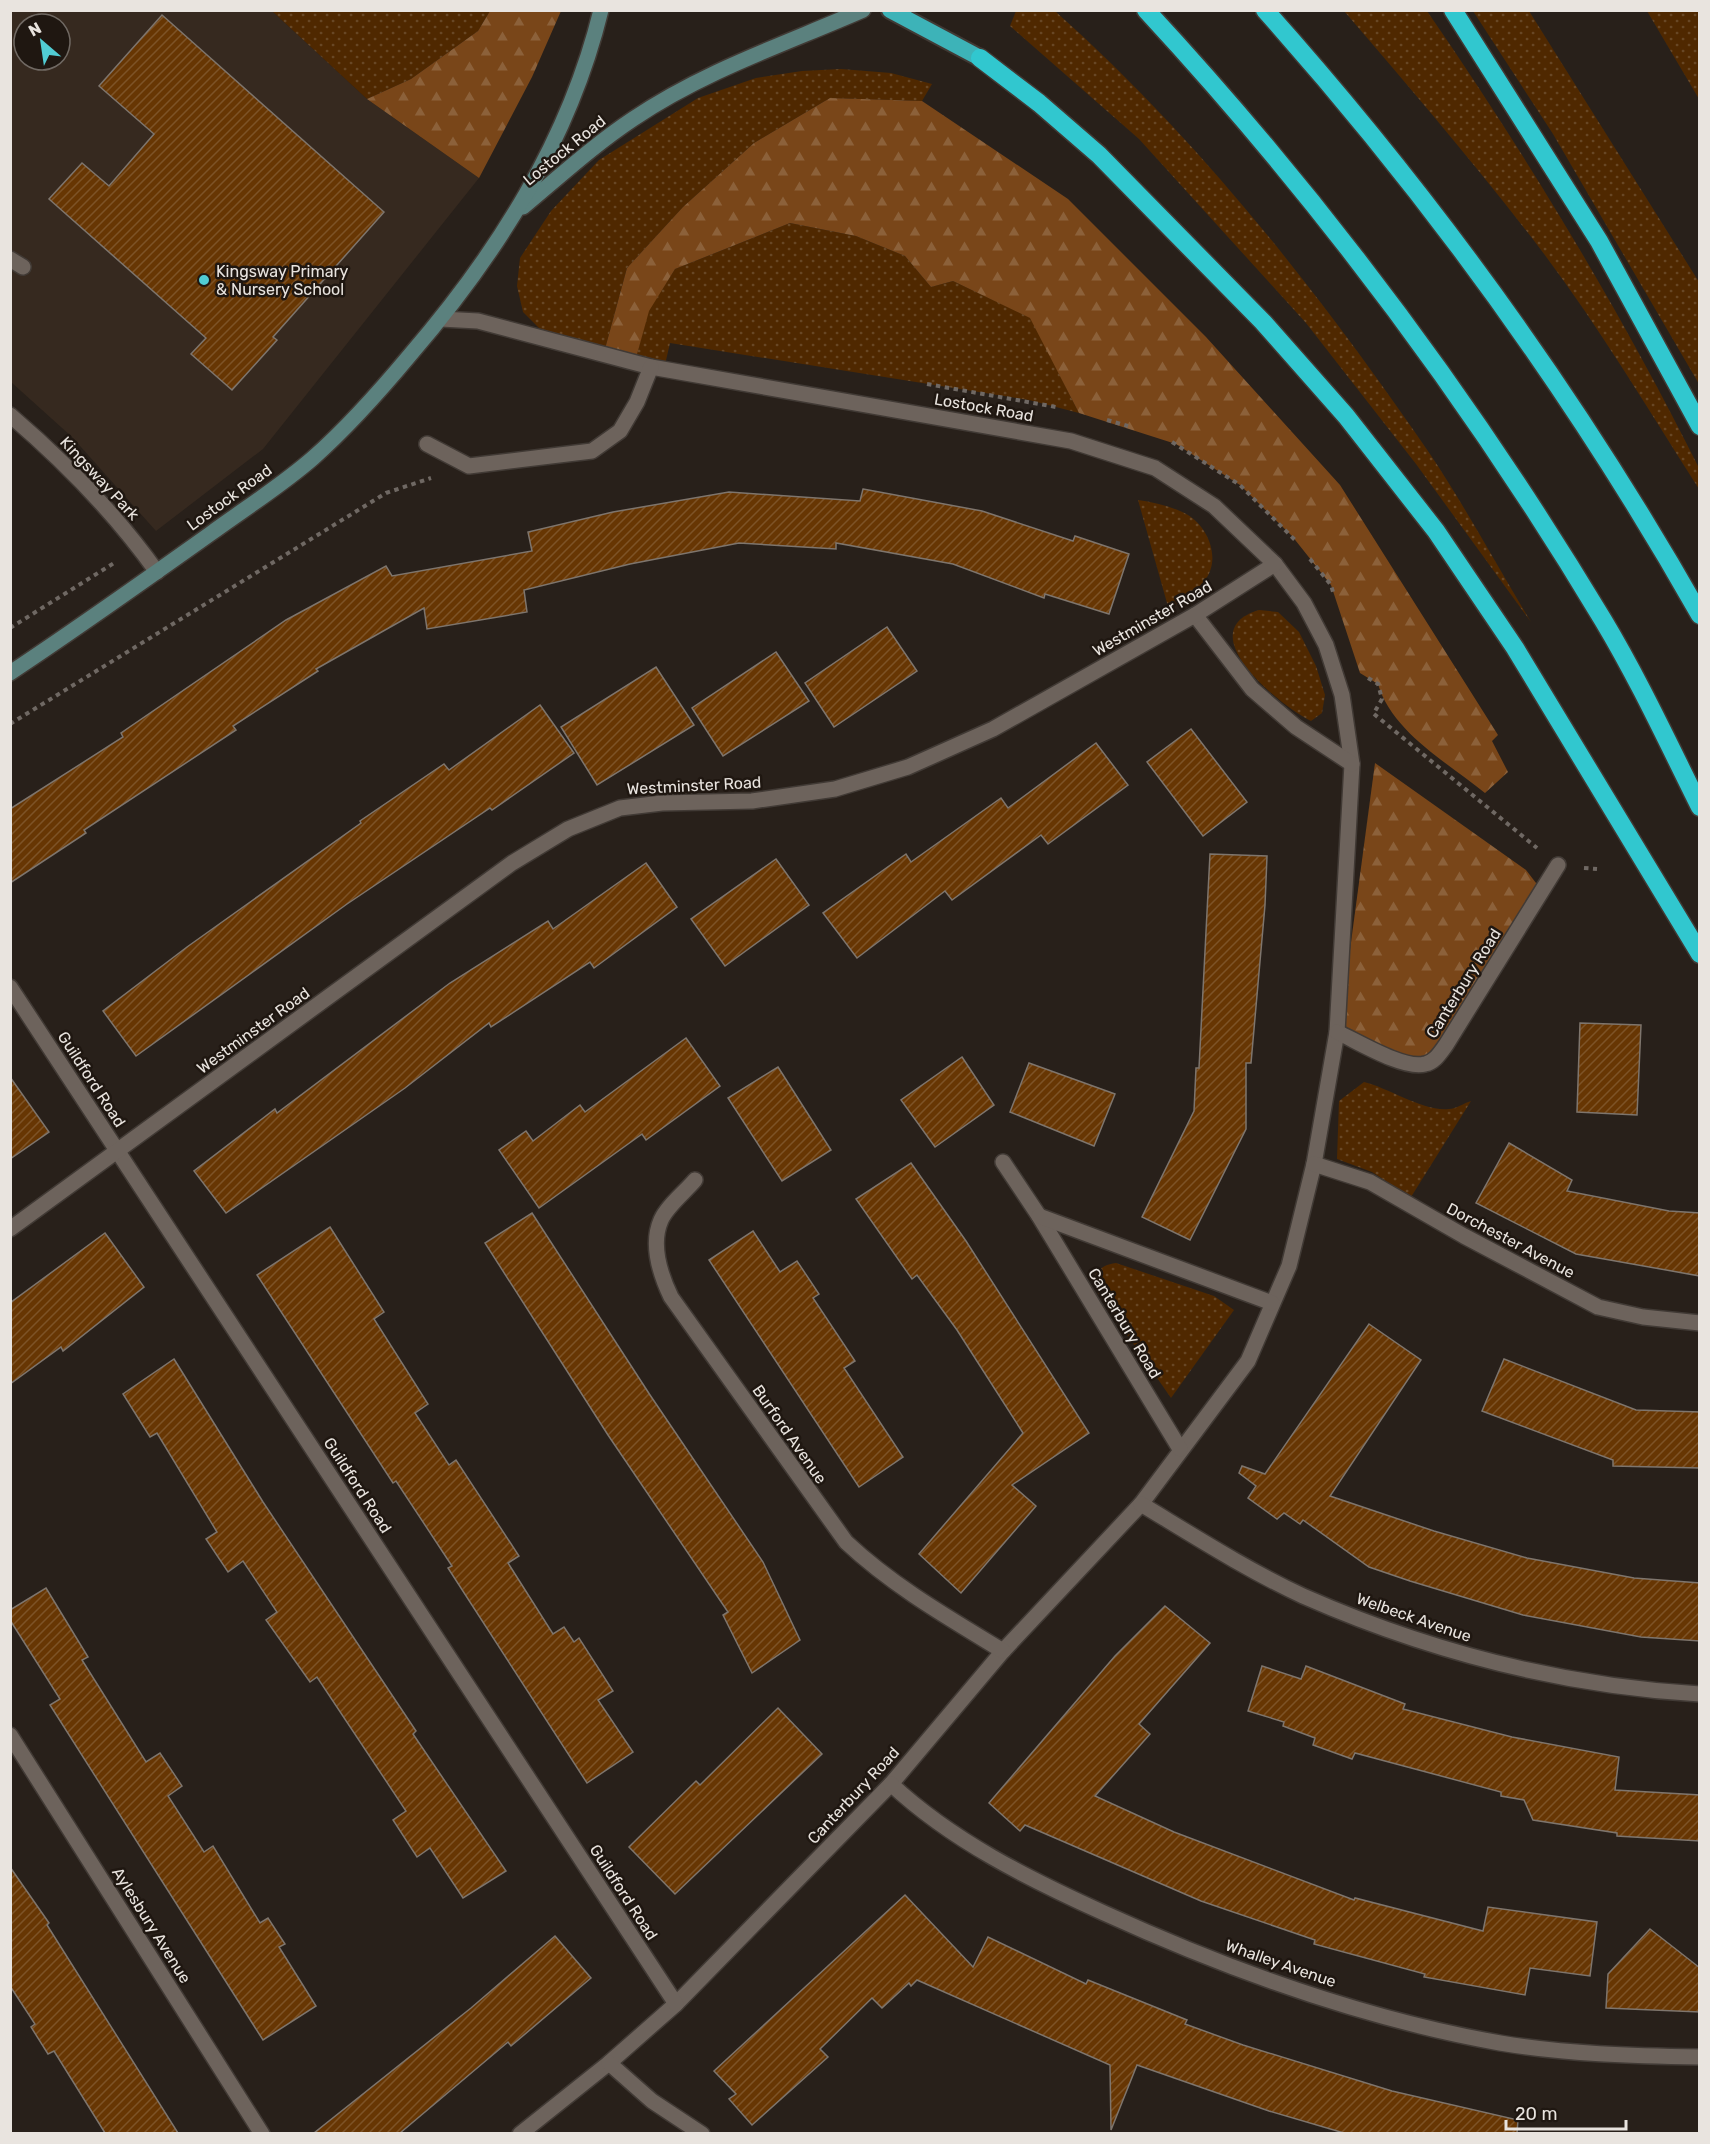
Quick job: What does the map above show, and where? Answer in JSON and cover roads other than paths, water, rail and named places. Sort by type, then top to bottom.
[{"type":"highway","points":[[891,10],[980,58],[1040,103],[1099,155],[1263,322],[1347,416],[1436,531],[1515,648],[1700,954]]},
{"type":"highway","points":[[1265,10],[1338,93],[1426,202],[1504,306],[1576,411],[1700,615]]},
{"type":"highway","points":[[1453,10],[1599,242],[1700,426]]},
{"type":"highway","points":[[1146,11],[1261,139],[1350,249],[1490,441],[1604,622],[1700,807]]},
{"type":"main road","name":"Lostock Road","points":[[10,672],[157,572],[312,459],[371,401],[441,319],[517,212],[560,132],[594,37],[601,10]]},
{"type":"main road","name":"Lostock Road","points":[[517,212],[590,149],[644,112],[740,60],[863,10]]},
{"type":"street","name":"Lostock Road","points":[[441,319],[478,321],[651,368],[1071,441],[1155,468],[1214,506],[1275,564]]},
{"type":"street","points":[[427,444],[470,466],[592,451],[620,431],[637,402],[651,368]]},
{"type":"street","name":"Kingsway Park","points":[[10,415],[60,459],[139,547],[157,572]]},
{"type":"street","name":"Westminster Road","points":[[10,1229],[512,863],[568,829],[620,808],[662,803],[752,801],[835,789],[908,767],[993,729],[1195,615],[1275,564]]},
{"type":"street","name":"Canterbury Road","points":[[520,2133],[609,2063],[676,2004],[891,1784],[1003,1651],[1141,1504],[1248,1360],[1289,1266],[1314,1164],[1337,1032],[1352,764],[1342,695],[1326,645],[1304,603],[1275,564]]},
{"type":"street","points":[[1195,615],[1252,689],[1296,727],[1352,764]]},
{"type":"street","name":"Canterbury Road","points":[[1337,1032],[1405,1063],[1423,1065],[1431,1062],[1446,1046],[1558,865]]},
{"type":"street","name":"Guildford Road","points":[[10,987],[676,2004]]},
{"type":"street","name":"Canterbury Road","points":[[1003,1162],[1039,1216],[1180,1449]]},
{"type":"street","name":"Dorchester Avenue","points":[[1314,1164],[1370,1182],[1464,1236],[1598,1307],[1643,1317],[1700,1323]]},
{"type":"street","name":"Burford Avenue","points":[[695,1180],[661,1219],[657,1242],[658,1269],[671,1297],[846,1542],[905,1592],[1003,1651]]},
{"type":"street","name":"Canterbury Road","points":[[1039,1216],[1272,1303]]},
{"type":"street","name":"Welbeck Avenue","points":[[1141,1504],[1219,1552],[1302,1595],[1388,1631],[1479,1659],[1564,1677],[1656,1691],[1700,1694]]},
{"type":"street","name":"Aylesbury Avenue","points":[[10,1735],[262,2133]]},
{"type":"street","name":"Whalley Avenue","points":[[891,1784],[917,1809],[969,1843],[1053,1890],[1167,1941],[1280,1984],[1402,2021],[1500,2043],[1607,2056],[1700,2057]]},
{"type":"street","points":[[609,2063],[652,2101],[702,2133]]},
{"type":"place","name":"Kingsway Primary & Nursery School","points":[[204,280]]}]
